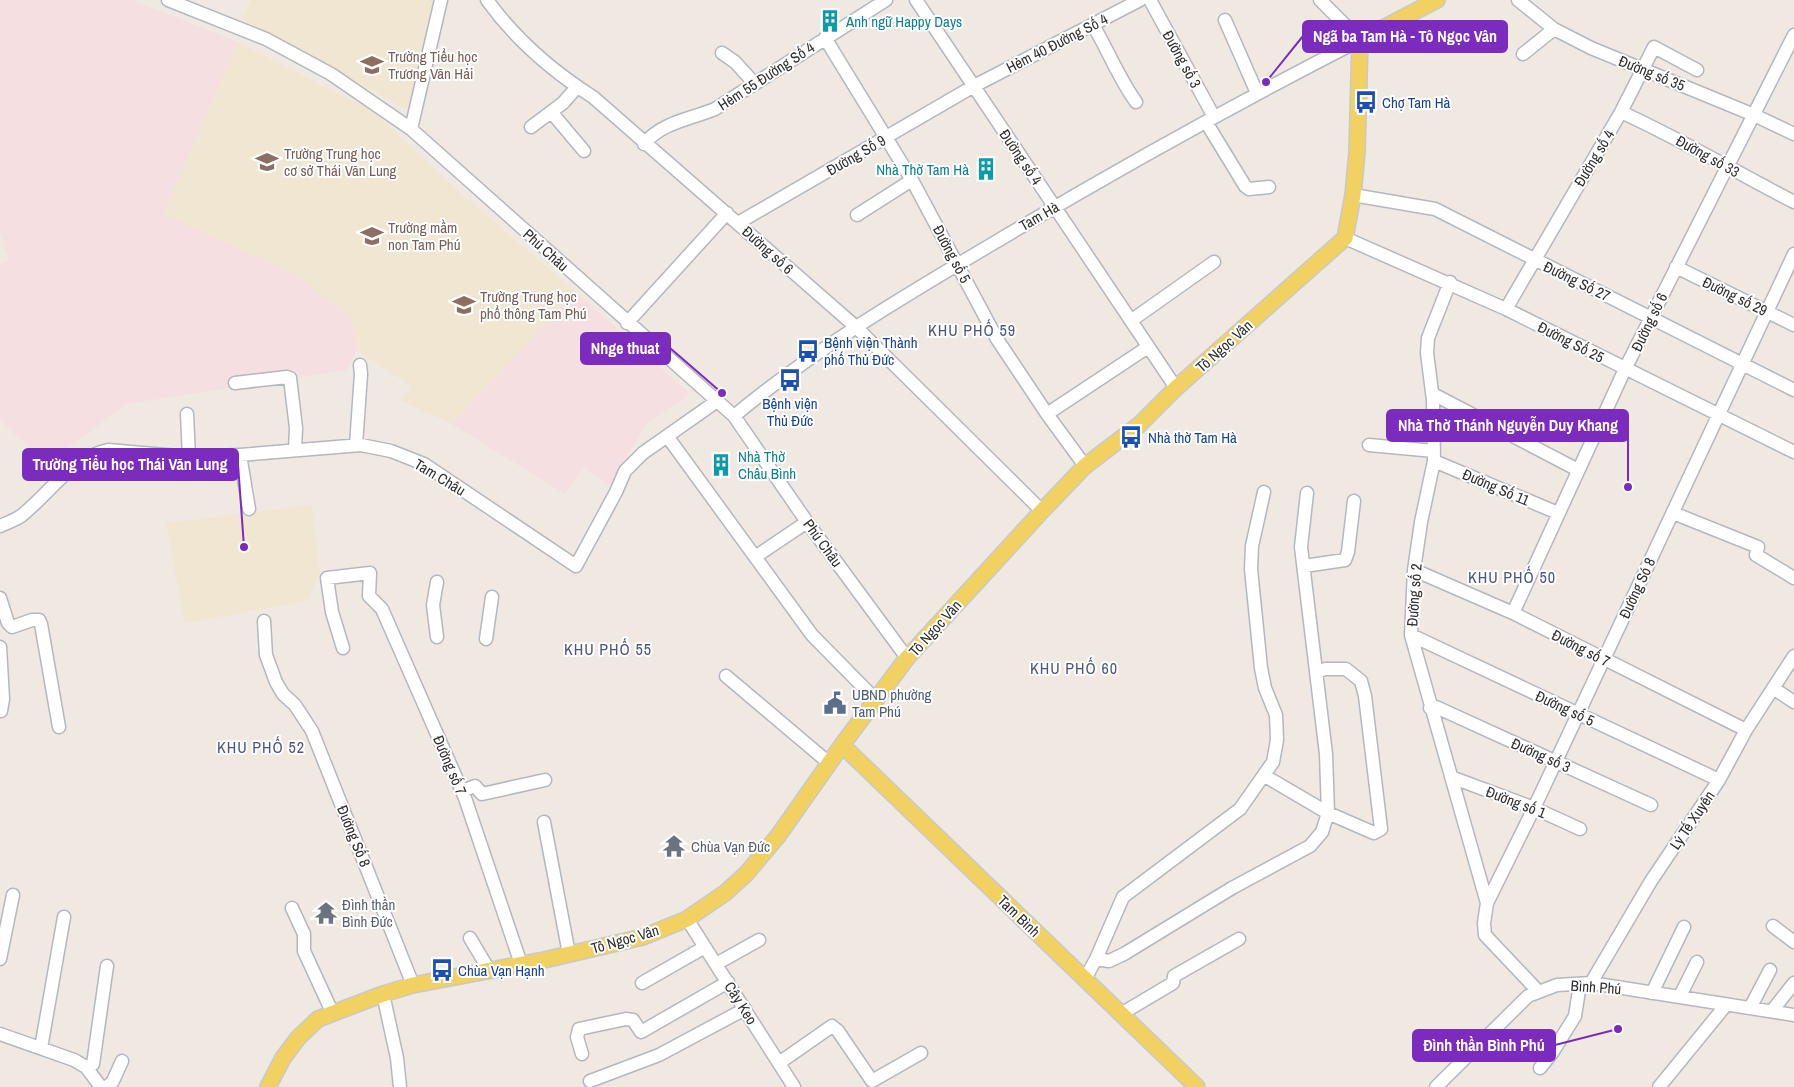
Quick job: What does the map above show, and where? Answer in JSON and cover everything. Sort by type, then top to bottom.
[{"type":"main road","points":[[1345,238],[1354,194],[1360,40],[1437,0]]},
{"type":"main road","name":"Tô Ngọc Vân","points":[[268,1087],[283,1058],[298,1038],[318,1019],[383,994],[413,985],[570,954],[643,937],[688,919],[725,893],[746,874],[778,836],[842,745],[907,658],[1042,511],[1085,466],[1139,425],[1176,388],[1345,238]]},
{"type":"main road","name":"Tam Bình","points":[[842,745],[1197,1087]]},
{"type":"street","name":"Phú Châu","points":[[168,0],[266,39],[331,74],[410,129],[734,416],[907,658]]},
{"type":"street","points":[[410,129],[442,0]]},
{"type":"street","name":"Đường số 6","points":[[487,0],[521,41],[577,87],[593,97],[644,144],[727,213],[856,328],[1042,511]]},
{"type":"street","name":"Hẻm 55 Đường Số 4","points":[[644,144],[653,133],[674,123],[716,109],[886,0]]},
{"type":"street","name":"Đường số 4","points":[[916,0],[1176,388]]},
{"type":"street","name":"Hẻm 40 Đường Số 4","points":[[974,86],[1140,0]]},
{"type":"street","name":"Đường số 3","points":[[1150,0],[1245,186],[1249,189],[1268,187]]},
{"type":"street","points":[[1320,0],[1360,40]]},
{"type":"street","name":"Đường số 35","points":[[1518,0],[1554,29],[1591,48],[1754,115],[1794,134]]},
{"type":"street","points":[[1225,20],[1257,93]]},
{"type":"street","points":[[1093,24],[1108,50],[1113,65],[1136,102]]},
{"type":"street","points":[[1523,54],[1554,29]]},
{"type":"street","name":"Đường số 6","points":[[1513,613],[1625,369],[1726,168],[1790,53],[1794,34]]},
{"type":"street","name":"Đường số 5","points":[[825,38],[912,180],[997,339],[1046,414],[1085,466]]},
{"type":"street","name":"Tam Hà","points":[[734,416],[780,378],[957,264],[1210,119],[1360,40]]},
{"type":"street","name":"Đường số 4","points":[[1506,309],[1621,112],[1641,68],[1654,47],[1697,70]]},
{"type":"street","points":[[722,53],[735,62],[755,84]]},
{"type":"street","name":"Đường Số 9","points":[[738,224],[974,86]]},
{"type":"street","points":[[531,128],[552,113],[577,87]]},
{"type":"street","name":"Đường số 33","points":[[1621,112],[1667,133],[1726,168],[1794,202]]},
{"type":"street","points":[[552,113],[584,151]]},
{"type":"street","points":[[857,215],[912,180]]},
{"type":"street","name":"Đường Số 27","points":[[1354,194],[1436,209],[1534,260],[1743,362],[1794,390]]},
{"type":"street","points":[[627,323],[727,213]]},
{"type":"street","name":"Đường Số 25","points":[[1345,238],[1450,282],[1794,452]]},
{"type":"street","name":"Đường Só 8","points":[[1537,990],[1485,935],[1484,922],[1487,903],[1556,762],[1794,254]]},
{"type":"street","points":[[1132,320],[1214,262]]},
{"type":"street","name":"Đường số 29","points":[[1676,267],[1794,325]]},
{"type":"street","name":"Đường số 2","points":[[1450,282],[1428,338],[1427,353],[1432,394],[1434,456],[1414,570],[1411,635],[1430,708],[1487,903]]},
{"type":"street","points":[[1046,414],[1148,347]]},
{"type":"street","points":[[356,445],[360,365]]},
{"type":"street","points":[[235,383],[290,378],[296,428],[295,449]]},
{"type":"street","points":[[1432,394],[1578,470]]},
{"type":"street","name":"Tam Châu","points":[[0,526],[20,517],[70,469],[97,452],[108,450],[189,456],[240,455],[356,445],[391,451],[424,464],[576,566],[616,492],[625,470],[643,453],[717,401]]},
{"type":"street","points":[[187,414],[189,456]]},
{"type":"street","points":[[667,436],[812,635],[876,700]]},
{"type":"street","name":"Đường Số 11","points":[[1369,445],[1434,456],[1558,514]]},
{"type":"street","points":[[240,455],[249,509]]},
{"type":"street","points":[[1086,980],[1123,896],[1240,809],[1273,762],[1277,740],[1276,714],[1265,688],[1261,668],[1251,569],[1252,546],[1264,492]]},
{"type":"street","points":[[1096,959],[1109,960],[1124,954],[1232,888],[1310,846],[1322,832],[1328,813],[1326,754],[1301,547],[1307,493]]},
{"type":"street","points":[[1304,566],[1345,560],[1348,552],[1354,501]]},
{"type":"street","points":[[1673,513],[1758,546],[1756,555],[1794,578]]},
{"type":"street","points":[[755,557],[808,522]]},
{"type":"street","name":"Đường số 7","points":[[1414,570],[1513,613],[1746,730]]},
{"type":"street","name":"Đường số 7","points":[[342,648],[332,612],[327,578],[370,573],[369,596],[382,609],[462,791],[520,964]]},
{"type":"street","points":[[437,582],[432,605],[437,637]]},
{"type":"street","points":[[0,598],[8,623],[12,627],[32,620],[39,620],[41,624],[59,727]]},
{"type":"street","points":[[486,639],[492,598]]},
{"type":"street","name":"Đường Số 8","points":[[264,621],[266,655],[276,682],[283,694],[295,705],[312,731],[413,985]]},
{"type":"street","name":"Đường số 5","points":[[1411,635],[1719,780]]},
{"type":"street","points":[[0,647],[3,699],[1,711]]},
{"type":"street","name":"Lý Tế Xuyên","points":[[1585,983],[1719,780],[1746,730],[1794,656]]},
{"type":"street","points":[[1265,776],[1328,813],[1374,833],[1381,830],[1365,696],[1361,681],[1346,669],[1325,669],[1317,672]]},
{"type":"street","points":[[726,676],[830,763]]},
{"type":"street","points":[[1773,688],[1794,702]]},
{"type":"street","name":"Đường số 3","points":[[1430,708],[1436,707],[1651,805]]},
{"type":"street","name":"Đường số 1","points":[[1451,778],[1534,808],[1580,829]]},
{"type":"street","points":[[462,791],[475,786],[482,794],[545,780]]},
{"type":"street","points":[[544,822],[570,954]]},
{"type":"street","points":[[0,959],[12,895]]},
{"type":"street","points":[[292,908],[304,934],[304,951],[333,1014]]},
{"type":"street","points":[[41,1048],[64,917]]},
{"type":"street","name":"Cây Keo","points":[[688,919],[794,1087]]},
{"type":"street","points":[[1773,926],[1794,942]]},
{"type":"street","points":[[1652,993],[1684,927]]},
{"type":"street","points":[[470,938],[489,970]]},
{"type":"street","points":[[1121,1014],[1173,983],[1174,976],[1239,939]]},
{"type":"street","points":[[716,964],[759,940]]},
{"type":"street","points":[[642,983],[705,947]]},
{"type":"street","points":[[1680,996],[1697,962]]},
{"type":"street","points":[[86,1067],[93,1064],[108,966]]},
{"type":"street","points":[[1750,1008],[1770,970]]},
{"type":"street","points":[[582,1054],[577,1036],[579,1029],[626,1018],[634,1020],[641,1032],[728,982]]},
{"type":"street","points":[[1540,1068],[1575,1016],[1585,983]]},
{"type":"street","name":"Bình Phú","points":[[1436,1087],[1528,996],[1537,990],[1557,985],[1585,983],[1680,996],[1794,1015]]},
{"type":"street","points":[[1772,1011],[1794,983]]},
{"type":"street","points":[[383,994],[397,1058],[400,1087]]},
{"type":"street","points":[[1659,1087],[1726,1005]]},
{"type":"street","points":[[590,1081],[658,1055],[745,1009]]},
{"type":"street","points":[[780,1064],[832,1026],[838,1031],[872,1081],[921,1053]]},
{"type":"street","points":[[0,1034],[74,1060],[86,1067],[101,1087]]},
{"type":"street","points":[[107,1087],[113,1081],[122,1061]]},
{"type":"shaded area","points":[[0,0],[132,0],[238,42],[163,214],[300,277],[352,319],[357,350],[346,370],[126,404],[47,464],[0,420],[0,264],[9,261],[0,233]]},
{"type":"shaded area","name":"Trường Tiểu học Trương Văn Hải","points":[[251,0],[434,0],[408,110],[242,19]]},
{"type":"shaded area","points":[[238,42],[372,111],[464,196],[575,291],[452,424],[400,400],[411,386],[357,350],[352,319],[163,214]]},
{"type":"shaded area","points":[[575,291],[690,394],[647,423],[610,485],[583,467],[565,494],[452,424]]},
{"type":"shaded area","points":[[312,505],[320,572],[307,601],[185,623],[166,523]]},
{"type":"place","name":"Anh ngữ Happy Days","points":[[830,21]]},
{"type":"place","name":"Trường Tiểu học Trương Văn Hải","points":[[372,65]]},
{"type":"place","name":"Ngã ba Tam Hà - Tô Ngọc Vân","points":[[1266,82]]},
{"type":"place","name":"Chợ Tam Hà","points":[[1366,102]]},
{"type":"place","name":"Trường Trung học cơ sở Thái Văn Lung","points":[[267,162]]},
{"type":"place","name":"Nhà Thờ Tam Hà","points":[[986,169]]},
{"type":"place","name":"Trường mầm non Tam Phú","points":[[372,236]]},
{"type":"place","name":"Trường Trung học phổ thông Tam Phú","points":[[464,305]]},
{"type":"place","name":"Bệnh viện Thành phố Thủ Đức","points":[[808,351]]},
{"type":"place","name":"Bệnh viện Thủ Đức","points":[[790,380]]},
{"type":"place","name":"Nhge thuat","points":[[722,393]]},
{"type":"place","name":"Nhà thờ Tam Hà","points":[[1131,437]]},
{"type":"place","name":"Nhà Thờ Châu Bình","points":[[721,465]]},
{"type":"place","name":"Nhà Thờ Thánh Nguyễn Duy Khang","points":[[1628,487]]},
{"type":"place","name":"Trường Tiểu học Thái Văn Lung","points":[[244,547]]},
{"type":"place","name":"UBND phường Tam Phú","points":[[835,703]]},
{"type":"place","name":"Chùa Vạn Đức","points":[[674,846]]},
{"type":"place","name":"Đình thần Bình Đức","points":[[326,913]]},
{"type":"place","name":"Chùa Vạn Hạnh","points":[[442,970]]},
{"type":"place","name":"Đình thần Bình Phú","points":[[1618,1029]]},
{"type":"district","name":"KHU PHỐ 59","points":[[972,330]]},
{"type":"district","name":"KHU PHỐ 50","points":[[1512,577]]},
{"type":"district","name":"KHU PHỐ 55","points":[[608,649]]},
{"type":"district","name":"KHU PHỐ 60","points":[[1074,668]]},
{"type":"district","name":"KHU PHỐ 52","points":[[261,747]]}]
